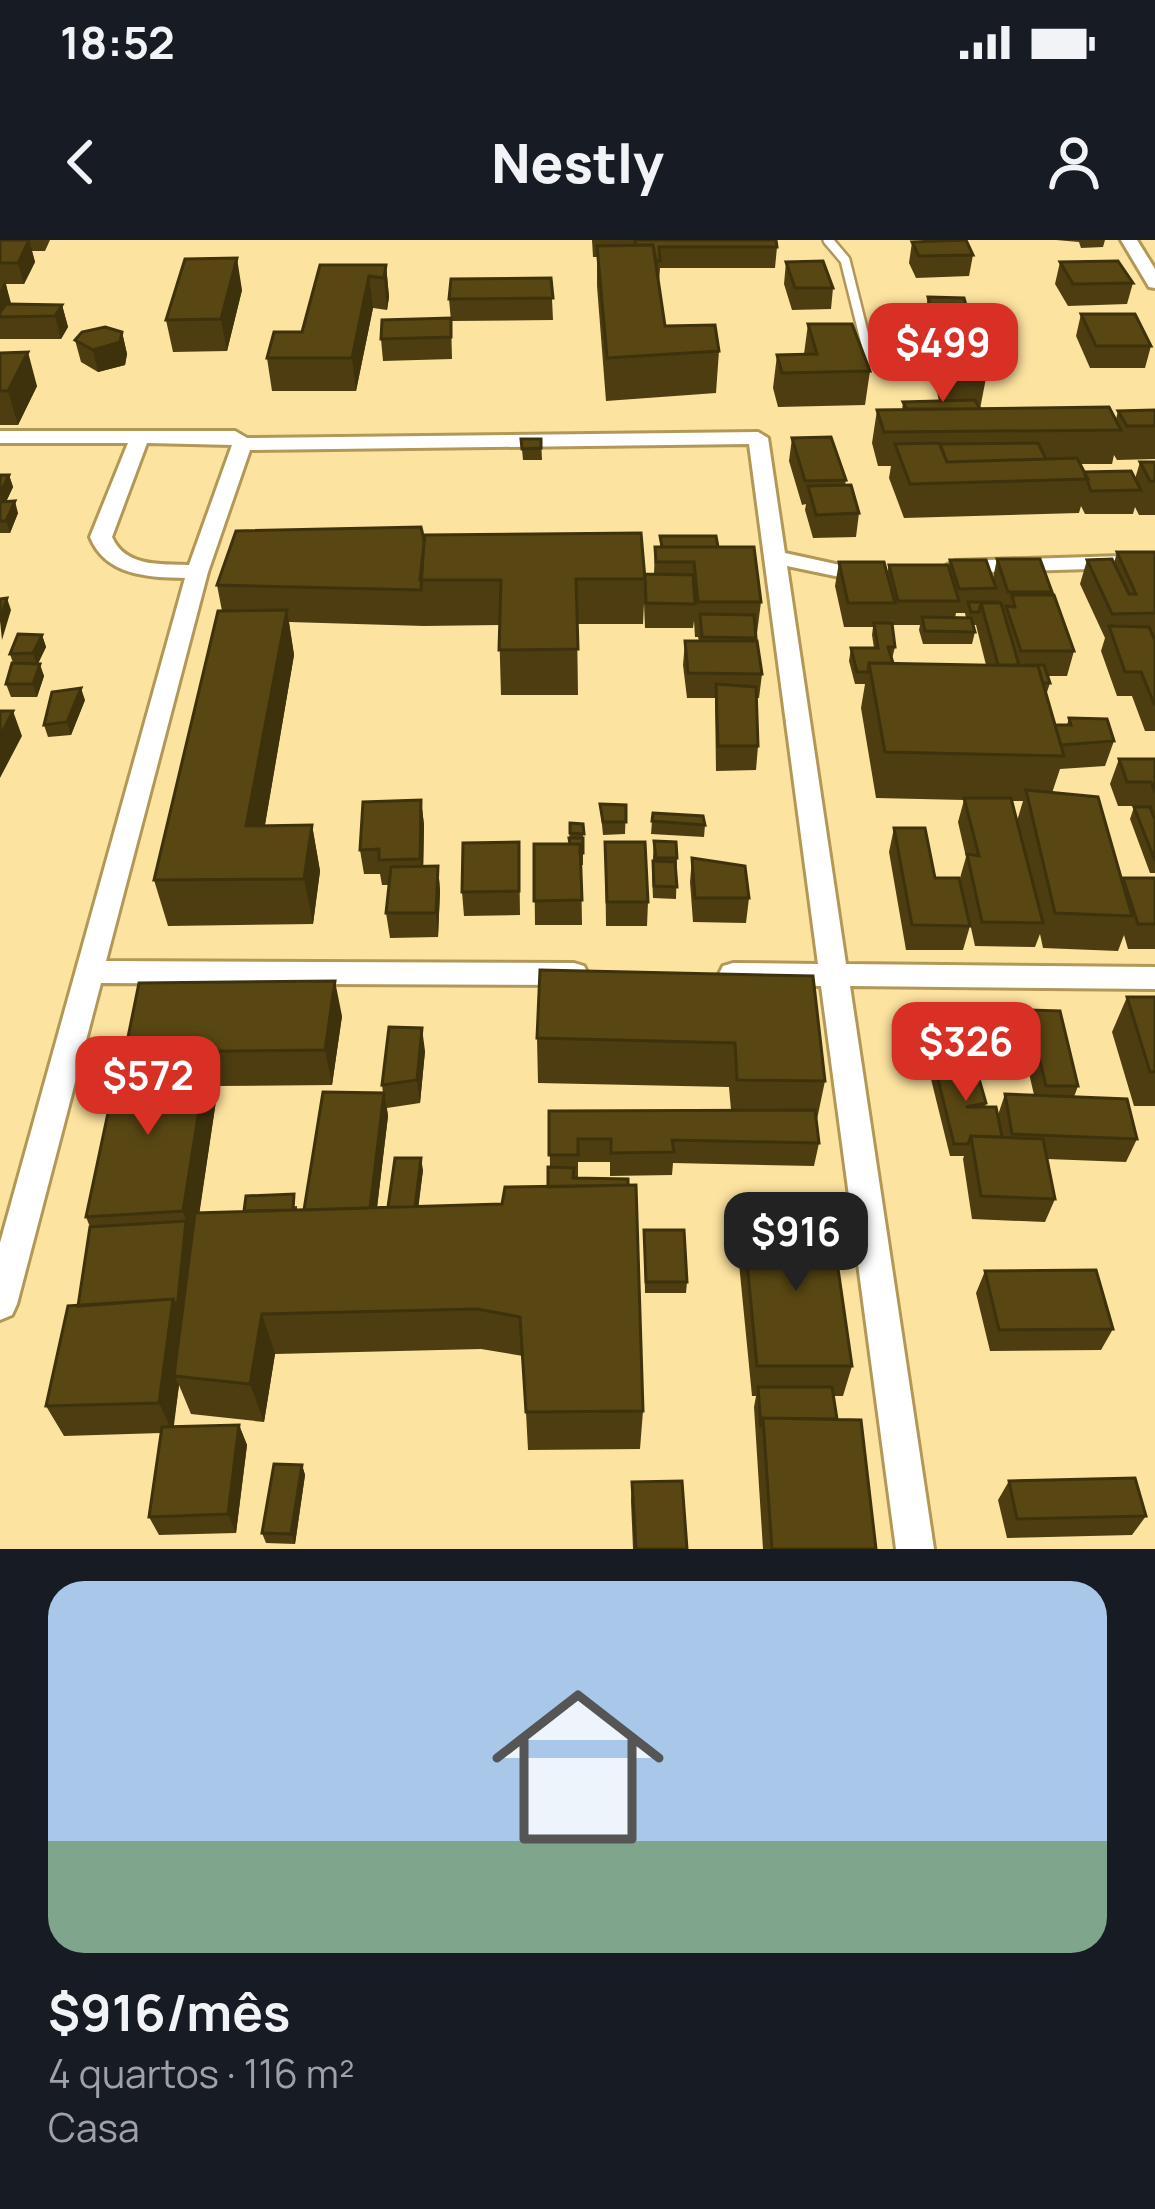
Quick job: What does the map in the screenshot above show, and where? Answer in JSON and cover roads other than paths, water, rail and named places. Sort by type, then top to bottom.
[{"type":"street","points":[[1129,240],[1155,241]]},
{"type":"street","points":[[1129,240],[1155,284]]},
{"type":"street","points":[[0,437],[235,437],[242,444],[758,437],[915,1549]]},
{"type":"street","points":[[140,437],[100,537],[103,549],[111,558],[139,567],[197,572]]},
{"type":"street","points":[[0,1304],[197,572],[242,444]]},
{"type":"street","points":[[778,558],[840,571],[1155,561]]},
{"type":"street","points":[[92,972],[596,974]]},
{"type":"street","points":[[692,974],[1155,978]]},
{"type":"lane","points":[[828,240],[844,260],[870,360]]}]
